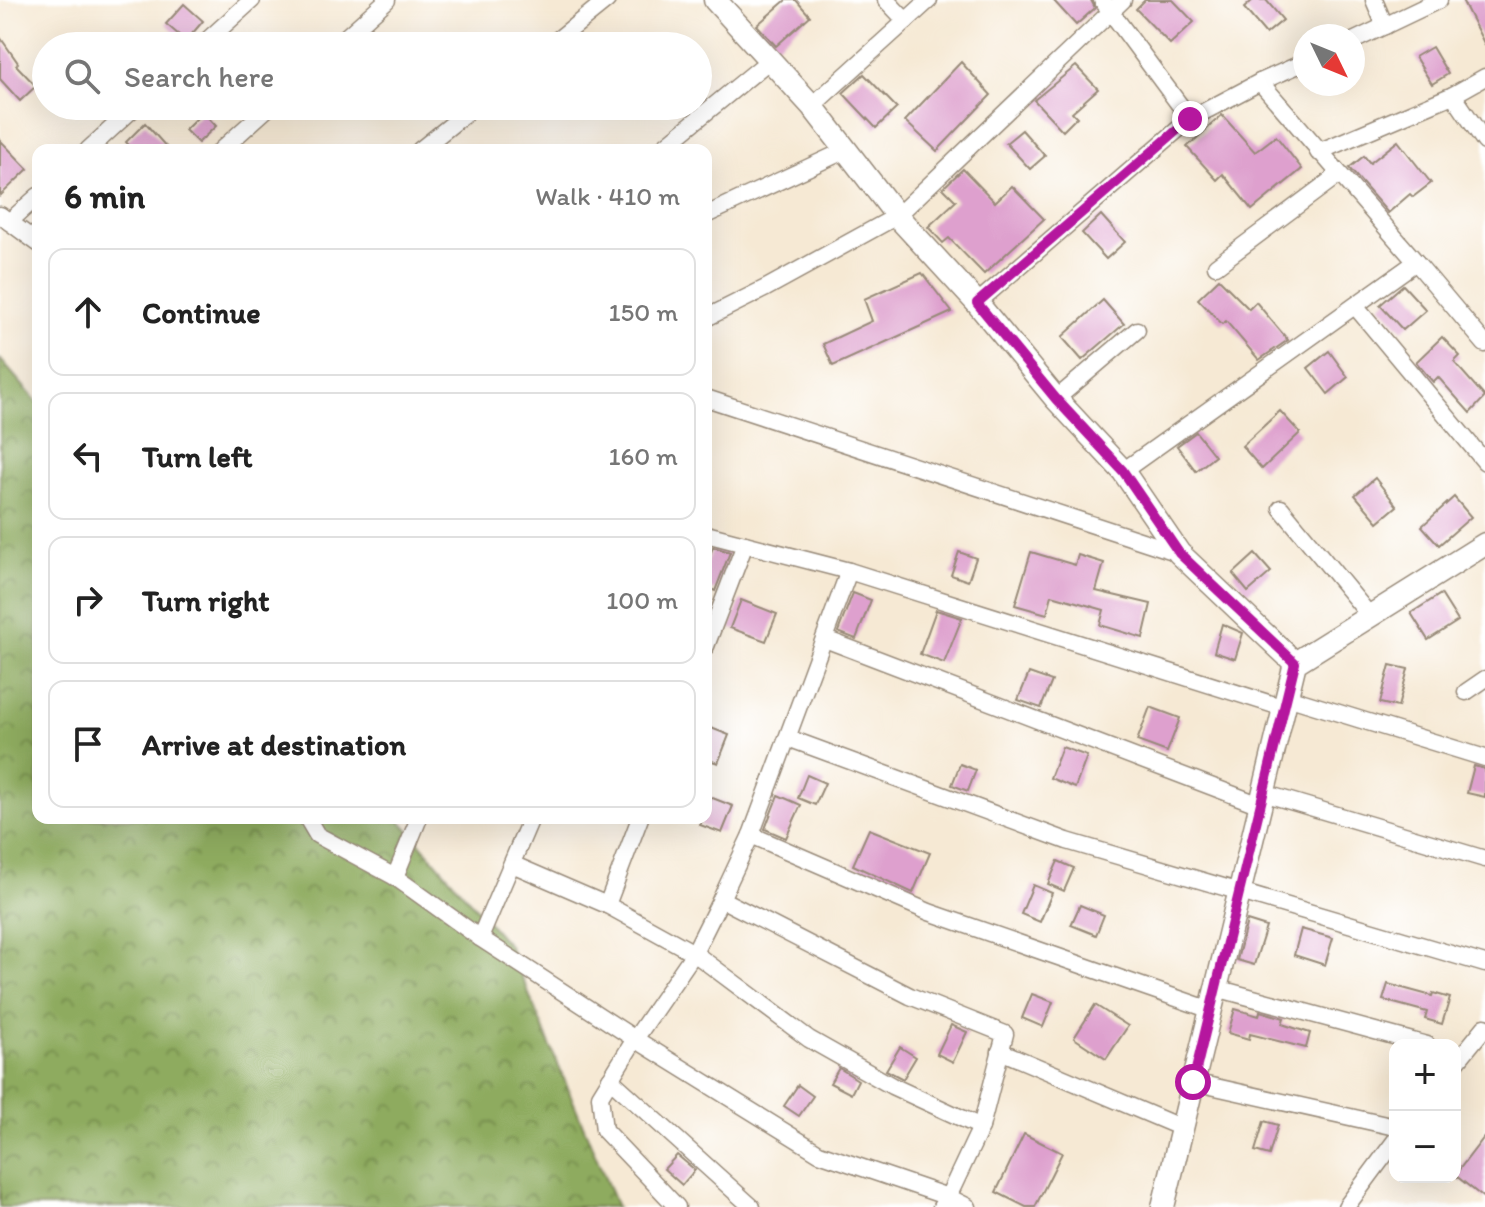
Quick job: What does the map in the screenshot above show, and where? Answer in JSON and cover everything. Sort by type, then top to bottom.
[{"type":"street","points":[[217,32],[252,0]]},
{"type":"street","points":[[352,32],[387,0]]},
{"type":"street","points":[[567,32],[607,0]]},
{"type":"street","points":[[715,0],[812,106],[897,216],[1123,471],[1179,553],[1295,663]]},
{"type":"street","points":[[886,0],[906,21]]},
{"type":"street","points":[[812,106],[929,0]]},
{"type":"street","points":[[1374,0],[1385,26]]},
{"type":"street","points":[[1365,35],[1439,0]]},
{"type":"street","points":[[712,315],[897,216],[1112,4],[1190,119]]},
{"type":"street","points":[[712,107],[771,59]]},
{"type":"street","points":[[977,303],[1190,119],[1293,67]]},
{"type":"street","points":[[1318,152],[1453,95],[1485,77]]},
{"type":"street","points":[[1260,82],[1485,344]]},
{"type":"street","points":[[1453,95],[1485,142]]},
{"type":"street","points":[[95,144],[121,120]]},
{"type":"street","points":[[228,144],[254,120]]},
{"type":"street","points":[[428,144],[458,120]]},
{"type":"street","points":[[667,144],[697,120]]},
{"type":"street","points":[[712,212],[846,150]]},
{"type":"street","points":[[1216,266],[1338,175]]},
{"type":"street","points":[[32,200],[4,219],[32,239]]},
{"type":"street","points":[[1123,471],[1416,262]]},
{"type":"street","points":[[1355,306],[1485,462]]},
{"type":"street","points":[[1056,399],[1137,330]]},
{"type":"street","points":[[712,400],[1179,553]]},
{"type":"street","points":[[1281,508],[1370,616]]},
{"type":"street","points":[[712,536],[849,571],[1285,703],[1485,758]]},
{"type":"street","points":[[712,630],[745,544]]},
{"type":"street","points":[[1163,1207],[1295,663],[1485,544]]},
{"type":"street","points":[[677,1207],[604,1130],[600,1096],[694,953],[721,899],[751,835],[849,571]]},
{"type":"street","points":[[825,639],[1262,799],[1485,859]]},
{"type":"street","points":[[1466,692],[1485,679]]},
{"type":"street","points":[[788,738],[1067,841],[1485,964]]},
{"type":"street","points":[[311,824],[317,835],[395,877],[480,938],[635,1039],[819,1153],[945,1202],[968,1207]]},
{"type":"street","points":[[395,877],[417,824]]},
{"type":"street","points":[[480,938],[529,824]]},
{"type":"street","points":[[607,905],[638,824]]},
{"type":"street","points":[[751,835],[929,912],[1214,999],[1399,1039]]},
{"type":"street","points":[[512,864],[607,905],[694,953],[809,1039],[892,1086],[981,1127]]},
{"type":"street","points":[[721,899],[910,996],[1005,1034],[981,1127],[945,1202]]},
{"type":"street","points":[[1461,1053],[1485,1027]]},
{"type":"street","points":[[1000,1051],[1182,1128]]},
{"type":"street","points":[[610,1079],[752,1207]]},
{"type":"street","points":[[1193,1082],[1389,1126]]},
{"type":"street","points":[[1346,1207],[1389,1149]]},
{"type":"green space","points":[[0,359],[32,396],[32,824],[403,824],[509,946],[617,1207],[0,1207]]},
{"type":"building","points":[[786,0],[796,0],[810,16],[776,46],[757,25]]},
{"type":"building","points":[[1053,0],[1091,0],[1095,8],[1076,25]]},
{"type":"building","points":[[1145,0],[1173,0],[1194,22],[1170,44],[1136,9]]},
{"type":"building","points":[[1253,0],[1266,0],[1283,20],[1266,34],[1244,8]]},
{"type":"building","points":[[1462,0],[1485,0],[1485,45]]},
{"type":"building","points":[[184,4],[203,21],[194,32],[175,32],[166,24]]},
{"type":"building","points":[[0,37],[18,63],[16,65],[32,82],[32,90],[20,101],[0,79]]},
{"type":"building","points":[[1432,47],[1448,74],[1432,84],[1415,57]]},
{"type":"building","points":[[961,62],[991,95],[937,151],[905,121]]},
{"type":"building","points":[[1076,66],[1098,89],[1072,112],[1077,117],[1063,131],[1034,100]]},
{"type":"building","points":[[864,74],[897,108],[876,128],[843,93]]},
{"type":"building","points":[[1222,115],[1255,152],[1276,136],[1302,169],[1252,210],[1223,174],[1217,180],[1187,147]]},
{"type":"building","points":[[195,120],[210,120],[216,126],[198,143],[185,130]]},
{"type":"building","points":[[145,123],[164,144],[128,144],[126,142]]},
{"type":"building","points":[[1022,130],[1045,156],[1030,169],[1006,143]]},
{"type":"building","points":[[0,140],[28,169],[0,196]]},
{"type":"building","points":[[1398,141],[1431,183],[1413,197],[1410,194],[1388,213],[1349,168],[1364,156],[1370,163]]},
{"type":"building","points":[[963,169],[995,202],[1012,186],[1044,219],[984,274],[949,238],[943,243],[928,227],[956,201],[943,188]]},
{"type":"building","points":[[1101,215],[1125,242],[1106,259],[1082,233]]},
{"type":"building","points":[[922,273],[952,312],[833,366],[823,344],[872,321],[864,299]]},
{"type":"building","points":[[1219,279],[1249,309],[1256,302],[1288,340],[1259,360],[1226,321],[1222,324],[1198,299]]},
{"type":"building","points":[[1403,285],[1426,310],[1403,330],[1380,305]]},
{"type":"building","points":[[1103,300],[1124,324],[1082,360],[1062,337]]},
{"type":"building","points":[[1442,337],[1460,356],[1454,362],[1485,397],[1470,413],[1438,377],[1433,382],[1416,362]]},
{"type":"building","points":[[1329,351],[1348,377],[1328,394],[1308,368]]},
{"type":"building","points":[[1280,411],[1300,433],[1262,469],[1242,446]]},
{"type":"building","points":[[1196,432],[1215,456],[1196,471],[1177,446]]},
{"type":"building","points":[[1375,478],[1397,506],[1378,522],[1355,495]]},
{"type":"building","points":[[1454,497],[1471,517],[1439,545],[1422,526]]},
{"type":"building","points":[[713,547],[730,552],[715,591],[712,590]]},
{"type":"building","points":[[959,552],[976,558],[968,581],[951,575]]},
{"type":"building","points":[[1031,552],[1075,565],[1078,555],[1104,563],[1096,591],[1151,604],[1143,638],[1100,625],[1104,610],[1052,595],[1047,614],[1015,605]]},
{"type":"building","points":[[1255,554],[1271,572],[1248,592],[1233,574]]},
{"type":"building","points":[[853,593],[871,600],[856,639],[838,632]]},
{"type":"building","points":[[1441,594],[1458,621],[1428,640],[1411,613]]},
{"type":"building","points":[[741,600],[777,614],[766,641],[730,628]]},
{"type":"building","points":[[936,610],[962,618],[944,663],[920,654]]},
{"type":"building","points":[[1222,624],[1243,633],[1235,659],[1214,652]]},
{"type":"building","points":[[1390,665],[1408,669],[1398,707],[1380,703]]},
{"type":"building","points":[[1029,673],[1052,681],[1041,708],[1018,700]]},
{"type":"building","points":[[1150,707],[1180,718],[1167,752],[1137,741]]},
{"type":"building","points":[[712,728],[729,735],[718,763],[712,761]]},
{"type":"building","points":[[1062,747],[1087,756],[1075,788],[1050,778]]},
{"type":"building","points":[[960,764],[976,770],[968,791],[952,785]]},
{"type":"building","points":[[1474,766],[1485,769],[1485,797],[1467,793]]},
{"type":"building","points":[[807,775],[825,783],[815,805],[798,798]]},
{"type":"building","points":[[778,795],[801,805],[786,838],[765,829]]},
{"type":"building","points":[[712,798],[733,806],[722,833],[700,825],[712,824]]},
{"type":"building","points":[[869,829],[930,853],[913,893],[853,865]]},
{"type":"building","points":[[1058,861],[1074,868],[1064,891],[1048,884]]},
{"type":"building","points":[[1033,885],[1052,893],[1040,922],[1021,914]]},
{"type":"building","points":[[1080,905],[1104,915],[1096,935],[1071,925]]},
{"type":"building","points":[[1247,921],[1266,927],[1254,965],[1237,960]]},
{"type":"building","points":[[1301,929],[1333,938],[1325,965],[1294,955]]},
{"type":"building","points":[[1388,984],[1450,998],[1442,1024],[1425,1019],[1427,1012],[1383,1000]]},
{"type":"building","points":[[1032,994],[1053,1002],[1043,1027],[1022,1018]]},
{"type":"building","points":[[1095,1005],[1128,1026],[1106,1059],[1074,1038]]},
{"type":"building","points":[[1235,1009],[1259,1016],[1260,1011],[1284,1018],[1282,1024],[1310,1033],[1306,1048],[1250,1034],[1249,1039],[1228,1033]]},
{"type":"building","points":[[951,1025],[967,1032],[953,1062],[937,1054]]},
{"type":"building","points":[[900,1047],[916,1057],[903,1079],[886,1070]]},
{"type":"building","points":[[839,1068],[858,1080],[851,1094],[830,1083]]},
{"type":"building","points":[[798,1085],[813,1096],[799,1116],[784,1106]]},
{"type":"building","points":[[1264,1121],[1278,1125],[1269,1155],[1255,1151]]},
{"type":"building","points":[[1024,1134],[1062,1153],[1035,1207],[1026,1207],[996,1192]]},
{"type":"building","points":[[1485,1136],[1485,1199],[1461,1180],[1461,1167]]},
{"type":"building","points":[[677,1155],[695,1170],[682,1185],[664,1169]]},
{"type":"route","points":[[1190,119],[977,303],[1056,399],[1123,471],[1179,553],[1295,663],[1193,1082]]}]
